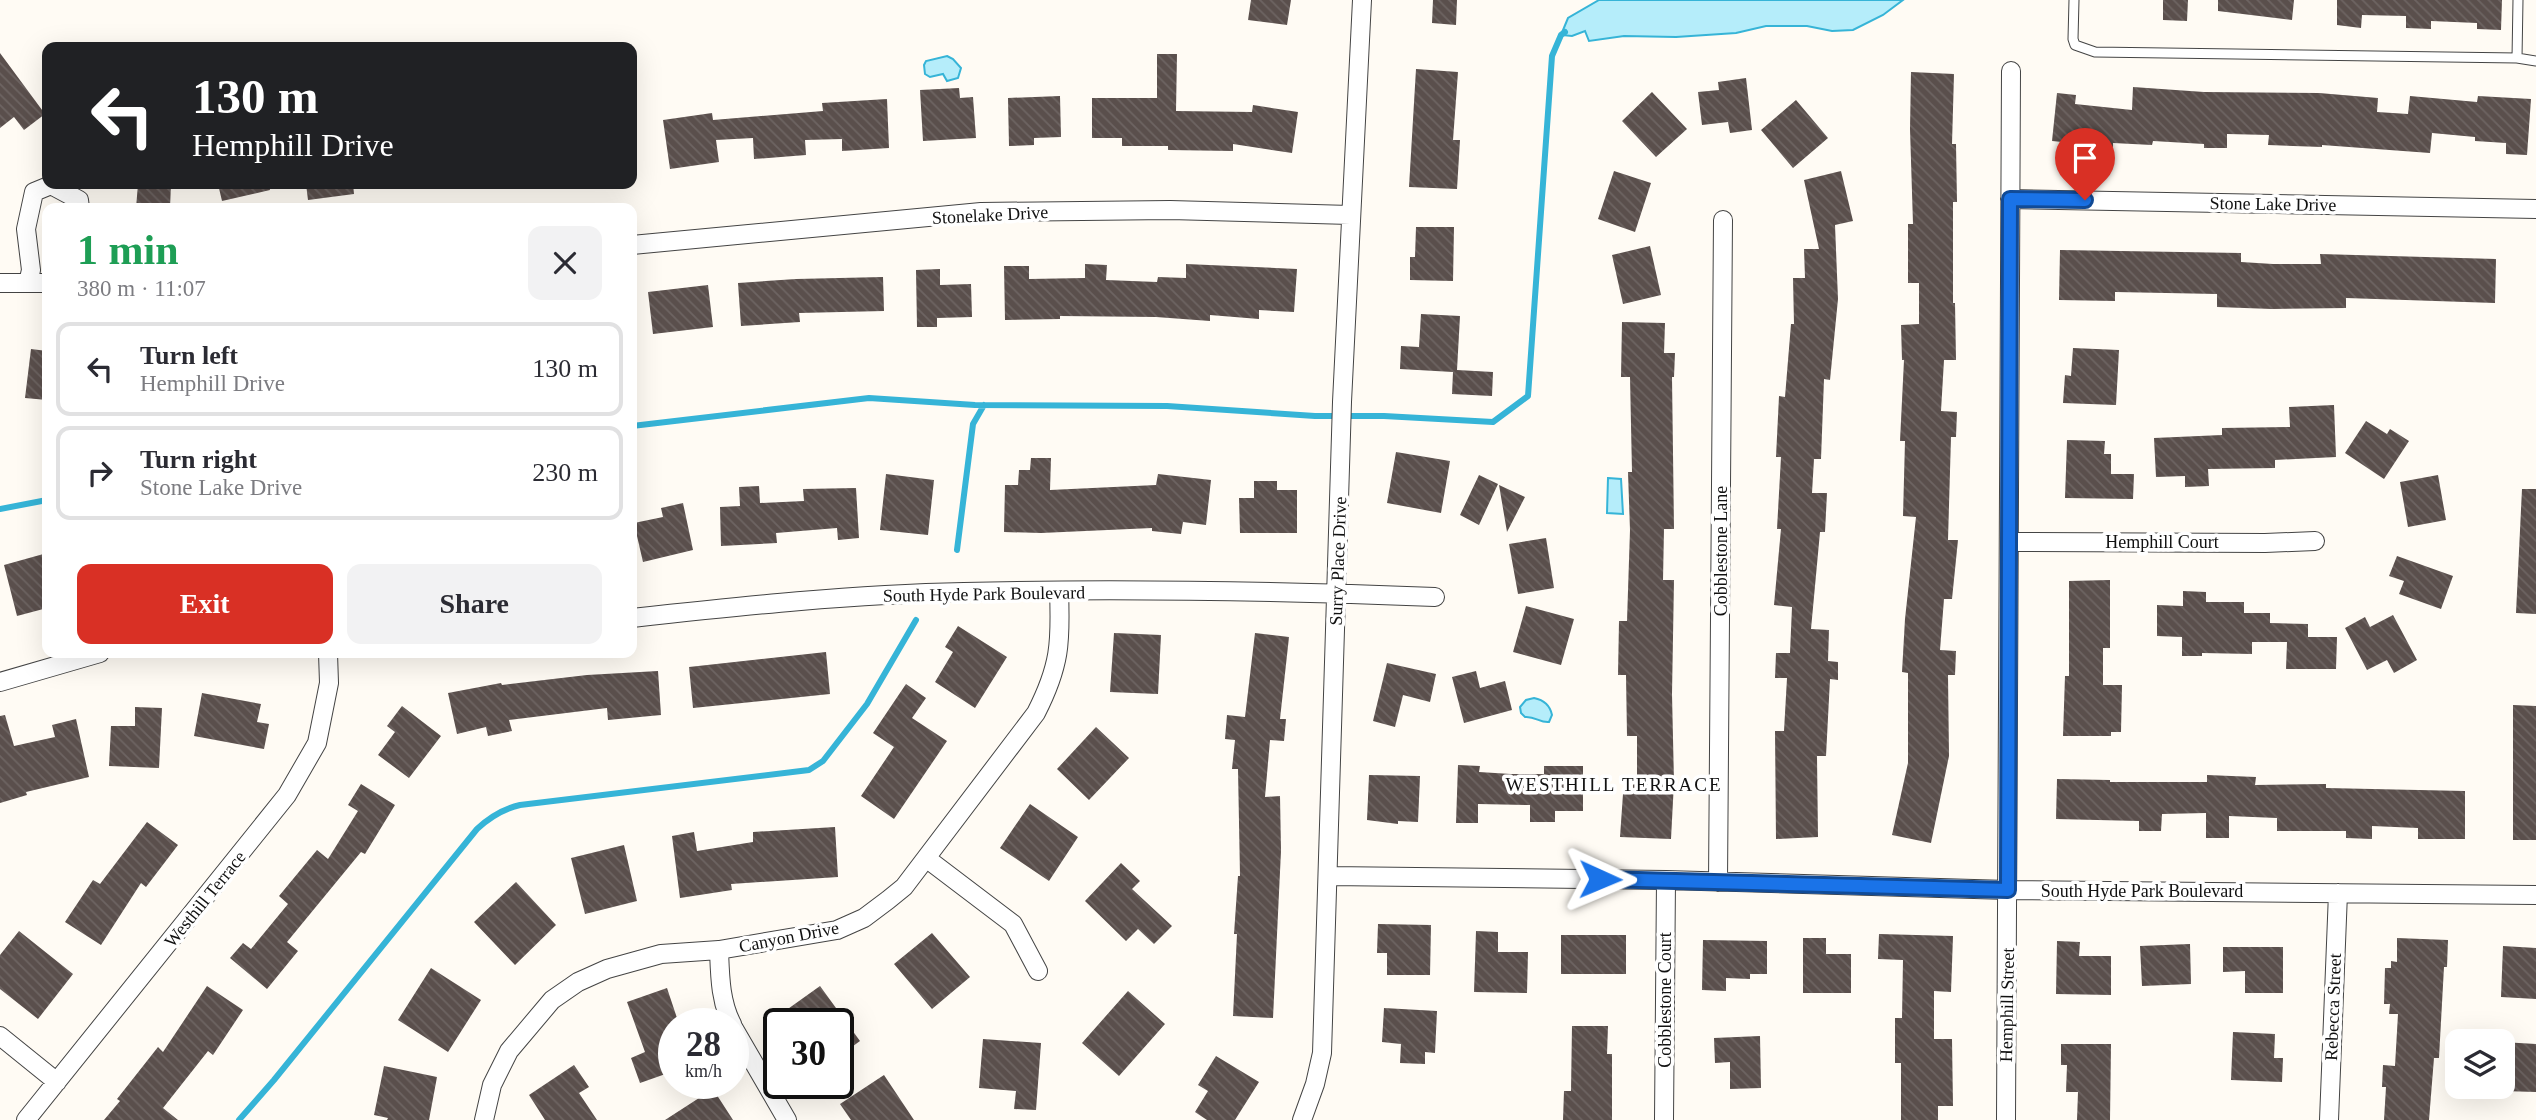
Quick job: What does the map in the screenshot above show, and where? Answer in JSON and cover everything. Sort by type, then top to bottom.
[{"type":"street","name":"Surry Place Drive","points":[[1302,1120],[1315,1084],[1322,1053],[1342,402],[1362,0]]},
{"type":"street","name":"Hemphill Street","points":[[2006,1120],[2011,71]]},
{"type":"street","points":[[28,284],[31,270],[26,229],[34,192],[42,189]]},
{"type":"street","points":[[58,189],[79,200],[79,203]]},
{"type":"street","name":"Stone Lake Drive","points":[[2010,199],[2536,209]]},
{"type":"street","name":"Stonelake Drive","points":[[637,245],[981,212],[1170,210],[1350,215]]},
{"type":"street","name":"Cobblestone Lane","points":[[1718,882],[1723,220]]},
{"type":"street","points":[[0,283],[42,283]]},
{"type":"street","name":"Hemphill Court","points":[[2009,542],[2315,541]]},
{"type":"street","name":"Canyon Drive","points":[[484,1120],[488,1096],[509,1051],[552,1000],[578,982],[630,961],[661,954],[719,950],[837,930],[864,918],[904,887],[1036,713],[1056,665],[1061,635],[1059,591]]},
{"type":"street","name":"South Hyde Park Boulevard","points":[[637,618],[853,598],[962,592],[1337,593],[1435,597]]},
{"type":"street","points":[[0,682],[83,658]]},
{"type":"street","name":"Westhill Terrace","points":[[26,1120],[287,795],[317,743],[328,683],[328,658]]},
{"type":"street","points":[[926,858],[1013,924],[1038,971]]},
{"type":"street","name":"South Hyde Park Boulevard","points":[[1329,876],[1666,880],[2008,890],[2536,895]]},
{"type":"street","name":"Cobblestone Court","points":[[1664,1120],[1666,880]]},
{"type":"street","name":"Rebecca Street","points":[[2329,1120],[2338,894]]},
{"type":"street","points":[[719,950],[725,1008]]},
{"type":"street","points":[[0,1036],[57,1082]]},
{"type":"street","points":[[749,1054],[787,1120]]},
{"type":"lane","points":[[2074,0],[2073,39],[2076,45],[2095,52],[2516,58],[2536,61]]},
{"type":"lane","points":[[2516,58],[2518,0]]},
{"type":"water","points":[[1599,0],[1903,0],[1883,15],[1853,30],[1766,26],[1736,33],[1676,37],[1624,36],[1589,41],[1585,31],[1572,36],[1561,35],[1568,18]]},
{"type":"water","points":[[947,56],[961,68],[958,78],[947,81],[943,74],[930,77],[925,74],[926,61]]},
{"type":"water","points":[[1608,478],[1621,479],[1623,514],[1607,513]]},
{"type":"water","points":[[1534,698],[1550,708],[1552,715],[1549,722],[1525,717],[1521,713],[1520,707],[1526,700]]},
{"type":"building","points":[[1251,0],[1291,0],[1287,25],[1248,20]]},
{"type":"building","points":[[1433,0],[1457,0],[1456,25],[1432,23]]},
{"type":"building","points":[[2163,0],[2188,0],[2187,21],[2163,20]]},
{"type":"building","points":[[2218,0],[2294,0],[2292,20],[2218,11]]},
{"type":"building","points":[[2337,0],[2502,0],[2501,30],[2477,29],[2477,23],[2431,21],[2431,29],[2406,28],[2406,16],[2362,15],[2361,28],[2337,25]]},
{"type":"building","points":[[0,53],[42,110],[42,116],[24,130],[14,117],[0,128]]},
{"type":"building","points":[[1157,54],[1177,54],[1176,111],[1252,112],[1253,105],[1298,112],[1292,153],[1233,144],[1233,151],[1168,150],[1168,146],[1122,146],[1122,138],[1092,138],[1092,98],[1157,98]]},
{"type":"building","points":[[1416,69],[1458,72],[1453,140],[1460,140],[1457,189],[1409,187]]},
{"type":"building","points":[[1911,72],[1954,74],[1952,144],[1956,144],[1953,303],[1956,360],[1944,360],[1941,411],[1957,412],[1956,437],[1951,437],[1948,540],[1958,540],[1952,599],[1944,599],[1940,650],[1956,651],[1955,675],[1948,675],[1949,756],[1931,843],[1892,835],[1908,763],[1908,673],[1902,672],[1916,517],[1903,516],[1905,441],[1900,441],[1904,360],[1901,325],[1919,324],[1919,283],[1908,283],[1908,224],[1913,224]]},
{"type":"building","points":[[1746,78],[1752,130],[1730,133],[1728,122],[1702,125],[1698,92],[1719,90],[1718,82]]},
{"type":"building","points":[[2133,87],[2204,92],[2319,93],[2378,98],[2377,112],[2408,114],[2410,96],[2477,102],[2478,96],[2531,99],[2527,155],[2506,154],[2506,143],[2475,141],[2475,137],[2432,133],[2430,153],[2322,145],[2268,145],[2269,135],[2227,134],[2227,148],[2204,148],[2204,144],[2153,141],[2152,145],[2113,143],[2113,147],[2052,141],[2057,93],[2076,95],[2075,104],[2132,110]]},
{"type":"building","points":[[959,88],[960,98],[973,97],[976,138],[923,141],[920,90]]},
{"type":"building","points":[[1652,92],[1687,129],[1656,157],[1622,121]]},
{"type":"building","points":[[1060,96],[1061,137],[1034,138],[1034,145],[1009,146],[1008,98]]},
{"type":"building","points":[[887,99],[889,148],[842,151],[842,139],[805,140],[806,155],[754,159],[753,138],[716,140],[719,162],[670,169],[663,120],[712,113],[713,120],[823,111],[822,103]]},
{"type":"building","points":[[1796,100],[1828,138],[1793,168],[1761,130]]},
{"type":"building","points":[[1614,171],[1651,183],[1635,232],[1598,219]]},
{"type":"building","points":[[1841,171],[1853,221],[1835,225],[1838,299],[1830,380],[1824,379],[1821,459],[1814,459],[1812,493],[1827,493],[1825,532],[1820,532],[1811,629],[1829,630],[1828,661],[1838,662],[1838,680],[1830,679],[1826,756],[1817,756],[1818,837],[1776,839],[1775,731],[1784,731],[1787,678],[1775,678],[1776,653],[1790,653],[1792,607],[1774,605],[1781,529],[1777,529],[1781,457],[1776,457],[1779,396],[1785,397],[1791,324],[1794,324],[1793,278],[1805,278],[1804,249],[1819,249],[1804,180]]},
{"type":"building","points":[[138,189],[171,189],[170,203],[136,203]]},
{"type":"building","points":[[219,189],[270,189],[270,190],[222,201]]},
{"type":"building","points":[[307,189],[354,189],[354,194],[308,200]]},
{"type":"building","points":[[1416,227],[1454,227],[1453,281],[1410,280],[1410,257],[1415,257]]},
{"type":"building","points":[[1650,246],[1661,295],[1623,304],[1612,255]]},
{"type":"building","points":[[2060,250],[2241,253],[2241,262],[2273,264],[2321,264],[2320,254],[2496,259],[2495,303],[2346,298],[2346,308],[2272,309],[2217,307],[2217,294],[2115,292],[2115,301],[2059,300]]},
{"type":"building","points":[[1085,264],[1107,265],[1106,280],[1157,282],[1158,277],[1186,278],[1186,264],[1297,269],[1294,312],[1259,310],[1259,319],[1210,315],[1210,321],[1156,317],[1060,316],[1060,319],[1005,320],[1004,266],[1029,266],[1029,279],[1085,278]]},
{"type":"building","points":[[940,269],[940,285],[971,284],[972,317],[937,318],[937,327],[917,327],[916,270]]},
{"type":"building","points":[[883,277],[884,311],[799,313],[800,322],[741,326],[738,283]]},
{"type":"building","points":[[708,285],[713,327],[653,334],[648,292]]},
{"type":"building","points":[[1421,314],[1460,316],[1457,370],[1493,372],[1492,396],[1452,394],[1453,372],[1400,369],[1401,346],[1419,347]]},
{"type":"building","points":[[1622,322],[1665,323],[1664,353],[1675,353],[1672,377],[1674,529],[1664,529],[1663,580],[1674,580],[1674,782],[1671,839],[1620,837],[1623,794],[1633,794],[1633,779],[1637,779],[1637,736],[1627,736],[1626,675],[1618,675],[1619,621],[1627,621],[1630,530],[1628,472],[1632,472],[1630,377],[1621,377]]},
{"type":"building","points":[[2073,348],[2119,350],[2116,405],[2063,403],[2065,375],[2071,376]]},
{"type":"building","points":[[31,349],[42,350],[42,400],[25,398]]},
{"type":"building","points":[[2334,405],[2336,457],[2275,460],[2275,468],[2208,469],[2209,486],[2185,487],[2185,476],[2156,477],[2154,438],[2222,435],[2222,428],[2290,427],[2289,407]]},
{"type":"building","points":[[2366,421],[2387,434],[2390,429],[2409,441],[2384,479],[2345,453]]},
{"type":"building","points":[[2067,440],[2105,441],[2104,454],[2111,454],[2111,474],[2134,474],[2133,499],[2065,498]]},
{"type":"building","points":[[1396,452],[1450,461],[1441,513],[1387,503]]},
{"type":"building","points":[[1031,458],[1051,458],[1050,490],[1156,485],[1158,474],[1211,480],[1206,525],[1183,522],[1181,534],[1152,531],[1152,528],[1004,532],[1005,485],[1018,485],[1019,470],[1030,470]]},
{"type":"building","points":[[886,474],[934,480],[928,535],[880,530]]},
{"type":"building","points":[[1479,475],[1498,484],[1479,525],[1460,515]]},
{"type":"building","points":[[2438,475],[2446,520],[2408,527],[2400,482]]},
{"type":"building","points":[[1254,481],[1277,481],[1277,490],[1297,490],[1297,533],[1240,533],[1239,498],[1254,498]]},
{"type":"building","points":[[1499,485],[1525,497],[1507,532]]},
{"type":"building","points":[[759,486],[760,503],[804,501],[803,489],[856,488],[859,538],[838,540],[837,528],[776,533],[777,543],[721,546],[720,507],[740,506],[739,487]]},
{"type":"building","points":[[2522,489],[2536,489],[2536,614],[2516,613]]},
{"type":"building","points":[[683,503],[693,550],[643,562],[637,522],[663,517],[661,508]]},
{"type":"building","points":[[1546,538],[1554,588],[1518,594],[1509,544]]},
{"type":"building","points":[[42,554],[42,609],[17,616],[4,565]]},
{"type":"building","points":[[2397,556],[2453,576],[2441,609],[2399,594],[2404,581],[2389,576]]},
{"type":"building","points":[[2110,580],[2110,648],[2103,648],[2103,685],[2122,685],[2121,732],[2111,732],[2111,736],[2063,736],[2065,676],[2069,676],[2069,581]]},
{"type":"building","points":[[2183,591],[2206,592],[2206,602],[2244,602],[2244,613],[2270,613],[2270,623],[2308,624],[2308,637],[2337,637],[2336,669],[2286,669],[2287,642],[2252,642],[2252,654],[2202,653],[2202,656],[2182,656],[2182,637],[2157,636],[2157,605],[2183,606]]},
{"type":"building","points":[[1526,606],[1574,619],[1561,665],[1513,652]]},
{"type":"building","points":[[2393,615],[2417,660],[2394,673],[2387,660],[2367,670],[2345,628],[2365,617],[2370,627]]},
{"type":"building","points":[[958,626],[1007,657],[975,708],[935,682],[953,652],[945,647]]},
{"type":"building","points":[[1114,633],[1161,635],[1158,694],[1110,692]]},
{"type":"building","points":[[1255,633],[1289,637],[1280,719],[1286,719],[1284,741],[1270,740],[1265,797],[1280,796],[1281,851],[1273,1018],[1233,1016],[1237,934],[1234,934],[1240,876],[1238,769],[1232,769],[1235,740],[1225,739],[1227,715],[1245,717]]},
{"type":"building","points":[[826,652],[830,694],[693,708],[689,667]]},
{"type":"building","points":[[1387,663],[1436,674],[1430,702],[1403,695],[1395,727],[1373,721]]},
{"type":"building","points":[[658,671],[661,715],[608,720],[607,708],[509,720],[512,731],[488,736],[486,727],[457,734],[448,693],[501,683]]},
{"type":"building","points":[[1476,671],[1480,688],[1505,681],[1512,710],[1464,723],[1452,677]]},
{"type":"building","points":[[906,684],[926,698],[912,718],[947,741],[894,819],[861,796],[894,747],[873,733]]},
{"type":"building","points":[[202,693],[261,704],[257,722],[269,724],[264,749],[194,736]]},
{"type":"building","points":[[2513,705],[2536,706],[2536,840],[2513,840]]},
{"type":"building","points":[[402,706],[441,736],[409,778],[378,755],[395,732],[387,726]]},
{"type":"building","points":[[135,707],[162,708],[159,768],[109,766],[111,726],[135,726]]},
{"type":"building","points":[[5,715],[14,746],[55,737],[52,725],[76,719],[89,777],[26,792],[27,795],[0,803],[0,716]]},
{"type":"building","points":[[1096,727],[1129,758],[1089,800],[1057,769]]},
{"type":"building","points":[[1458,765],[1480,766],[1479,772],[1511,774],[1544,774],[1544,766],[1583,766],[1583,811],[1555,811],[1555,822],[1530,822],[1530,805],[1478,804],[1478,823],[1456,823]]},
{"type":"building","points":[[1369,775],[1420,776],[1418,822],[1398,821],[1398,824],[1367,820]]},
{"type":"building","points":[[2207,775],[2256,777],[2255,785],[2326,784],[2326,788],[2465,791],[2465,839],[2418,839],[2418,828],[2372,826],[2372,839],[2346,838],[2346,831],[2277,831],[2277,818],[2229,816],[2229,838],[2206,838],[2206,813],[2162,814],[2161,831],[2139,831],[2139,821],[2056,819],[2057,779],[2207,782]]},
{"type":"building","points":[[361,784],[395,805],[365,854],[361,852],[287,942],[298,951],[267,989],[230,958],[243,943],[251,949],[288,904],[279,896],[317,850],[328,859],[358,811],[348,805]]},
{"type":"building","points":[[1030,804],[1078,837],[1049,881],[1000,848]]},
{"type":"building","points":[[147,822],[178,845],[146,887],[141,883],[101,945],[65,922],[93,880],[100,884]]},
{"type":"building","points":[[835,827],[838,877],[731,884],[732,890],[680,898],[672,836],[694,832],[697,851],[753,842],[753,832]]},
{"type":"building","points":[[624,845],[637,901],[585,914],[571,858]]},
{"type":"building","points":[[1121,863],[1140,881],[1132,889],[1172,926],[1154,944],[1138,929],[1126,941],[1085,901]]},
{"type":"building","points":[[516,882],[556,925],[515,965],[474,922]]},
{"type":"building","points":[[1378,924],[1431,925],[1430,975],[1387,975],[1387,953],[1377,953]]},
{"type":"building","points":[[19,931],[73,974],[38,1019],[0,989],[0,955]]},
{"type":"building","points":[[1476,931],[1498,932],[1498,952],[1528,952],[1527,993],[1474,992]]},
{"type":"building","points":[[932,933],[970,977],[932,1009],[894,964]]},
{"type":"building","points":[[1879,934],[1953,936],[1951,992],[1934,991],[1934,1039],[1952,1039],[1953,1106],[1938,1106],[1938,1120],[1901,1120],[1901,1063],[1895,1063],[1895,1018],[1902,1018],[1903,960],[1878,959]]},
{"type":"building","points":[[1561,935],[1626,935],[1626,974],[1561,974]]},
{"type":"building","points":[[1803,938],[1826,938],[1826,954],[1851,954],[1851,993],[1803,993]]},
{"type":"building","points":[[2397,938],[2448,940],[2439,1058],[2434,1058],[2429,1120],[2384,1120],[2386,1087],[2382,1087],[2383,1065],[2395,1066],[2398,1014],[2389,1014],[2390,1004],[2384,1004],[2385,968],[2391,968],[2391,961],[2397,962]]},
{"type":"building","points":[[1703,940],[1767,941],[1767,974],[1750,974],[1750,979],[1726,978],[1726,991],[1702,990]]},
{"type":"building","points":[[2057,941],[2080,942],[2079,956],[2111,956],[2111,995],[2056,994]]},
{"type":"building","points":[[2190,944],[2191,984],[2142,986],[2140,946]]},
{"type":"building","points":[[2503,946],[2536,948],[2536,999],[2501,997]]},
{"type":"building","points":[[2223,947],[2283,947],[2283,993],[2245,993],[2245,971],[2223,972]]},
{"type":"building","points":[[431,968],[481,1000],[448,1052],[398,1020]]},
{"type":"building","points":[[207,986],[243,1010],[213,1055],[208,1051],[163,1108],[178,1120],[104,1120],[158,1047],[163,1052]]},
{"type":"building","points":[[820,986],[836,1008],[789,1008]]},
{"type":"building","points":[[667,988],[674,1008],[658,1008],[658,1077],[640,1083],[631,1058],[645,1052],[627,1002]]},
{"type":"building","points":[[1128,991],[1165,1024],[1119,1076],[1082,1043]]},
{"type":"building","points":[[1384,1008],[1437,1011],[1435,1053],[1425,1052],[1425,1064],[1400,1063],[1401,1044],[1382,1042]]},
{"type":"building","points":[[1572,1026],[1608,1026],[1607,1054],[1612,1054],[1612,1120],[1563,1120],[1564,1091],[1571,1091]]},
{"type":"building","points":[[2233,1032],[2275,1034],[2274,1058],[2283,1058],[2282,1082],[2231,1080]]},
{"type":"building","points":[[854,1033],[860,1041],[854,1045]]},
{"type":"building","points":[[1760,1036],[1761,1088],[1730,1089],[1730,1062],[1715,1063],[1714,1038]]},
{"type":"building","points":[[983,1039],[1041,1043],[1036,1110],[1014,1109],[1016,1091],[979,1088]]},
{"type":"building","points":[[2515,1043],[2536,1044],[2536,1092],[2515,1091]]},
{"type":"building","points":[[2061,1044],[2111,1044],[2110,1120],[2077,1120],[2078,1092],[2066,1092],[2067,1065],[2061,1065]]},
{"type":"building","points":[[1216,1056],[1259,1082],[1235,1120],[1207,1120],[1195,1112],[1208,1091],[1198,1085]]},
{"type":"building","points":[[574,1065],[589,1087],[579,1093],[597,1120],[545,1120],[529,1095]]},
{"type":"building","points":[[384,1066],[437,1077],[429,1120],[387,1120],[388,1118],[374,1115]]},
{"type":"building","points":[[884,1075],[914,1120],[851,1120],[840,1104],[848,1099],[854,1099],[854,1095]]},
{"type":"building","points":[[698,1099],[719,1099],[733,1120],[665,1120]]},
{"type":"waterway","points":[[637,425],[869,398],[975,405],[1167,406],[1315,416],[1384,416],[1493,422],[1528,396],[1552,56],[1565,32]]},
{"type":"waterway","points":[[957,550],[973,424],[984,405]]},
{"type":"waterway","points":[[0,509],[42,501]]},
{"type":"waterway","points":[[239,1120],[477,829],[487,821],[502,811],[520,805],[809,770],[823,761],[867,704],[916,620]]},
{"type":"district","name":"WESTHILL TERRACE","points":[[1614,784]]},
{"type":"route","points":[[1600,879],[2008,890],[2010,199],[2085,200]]}]
